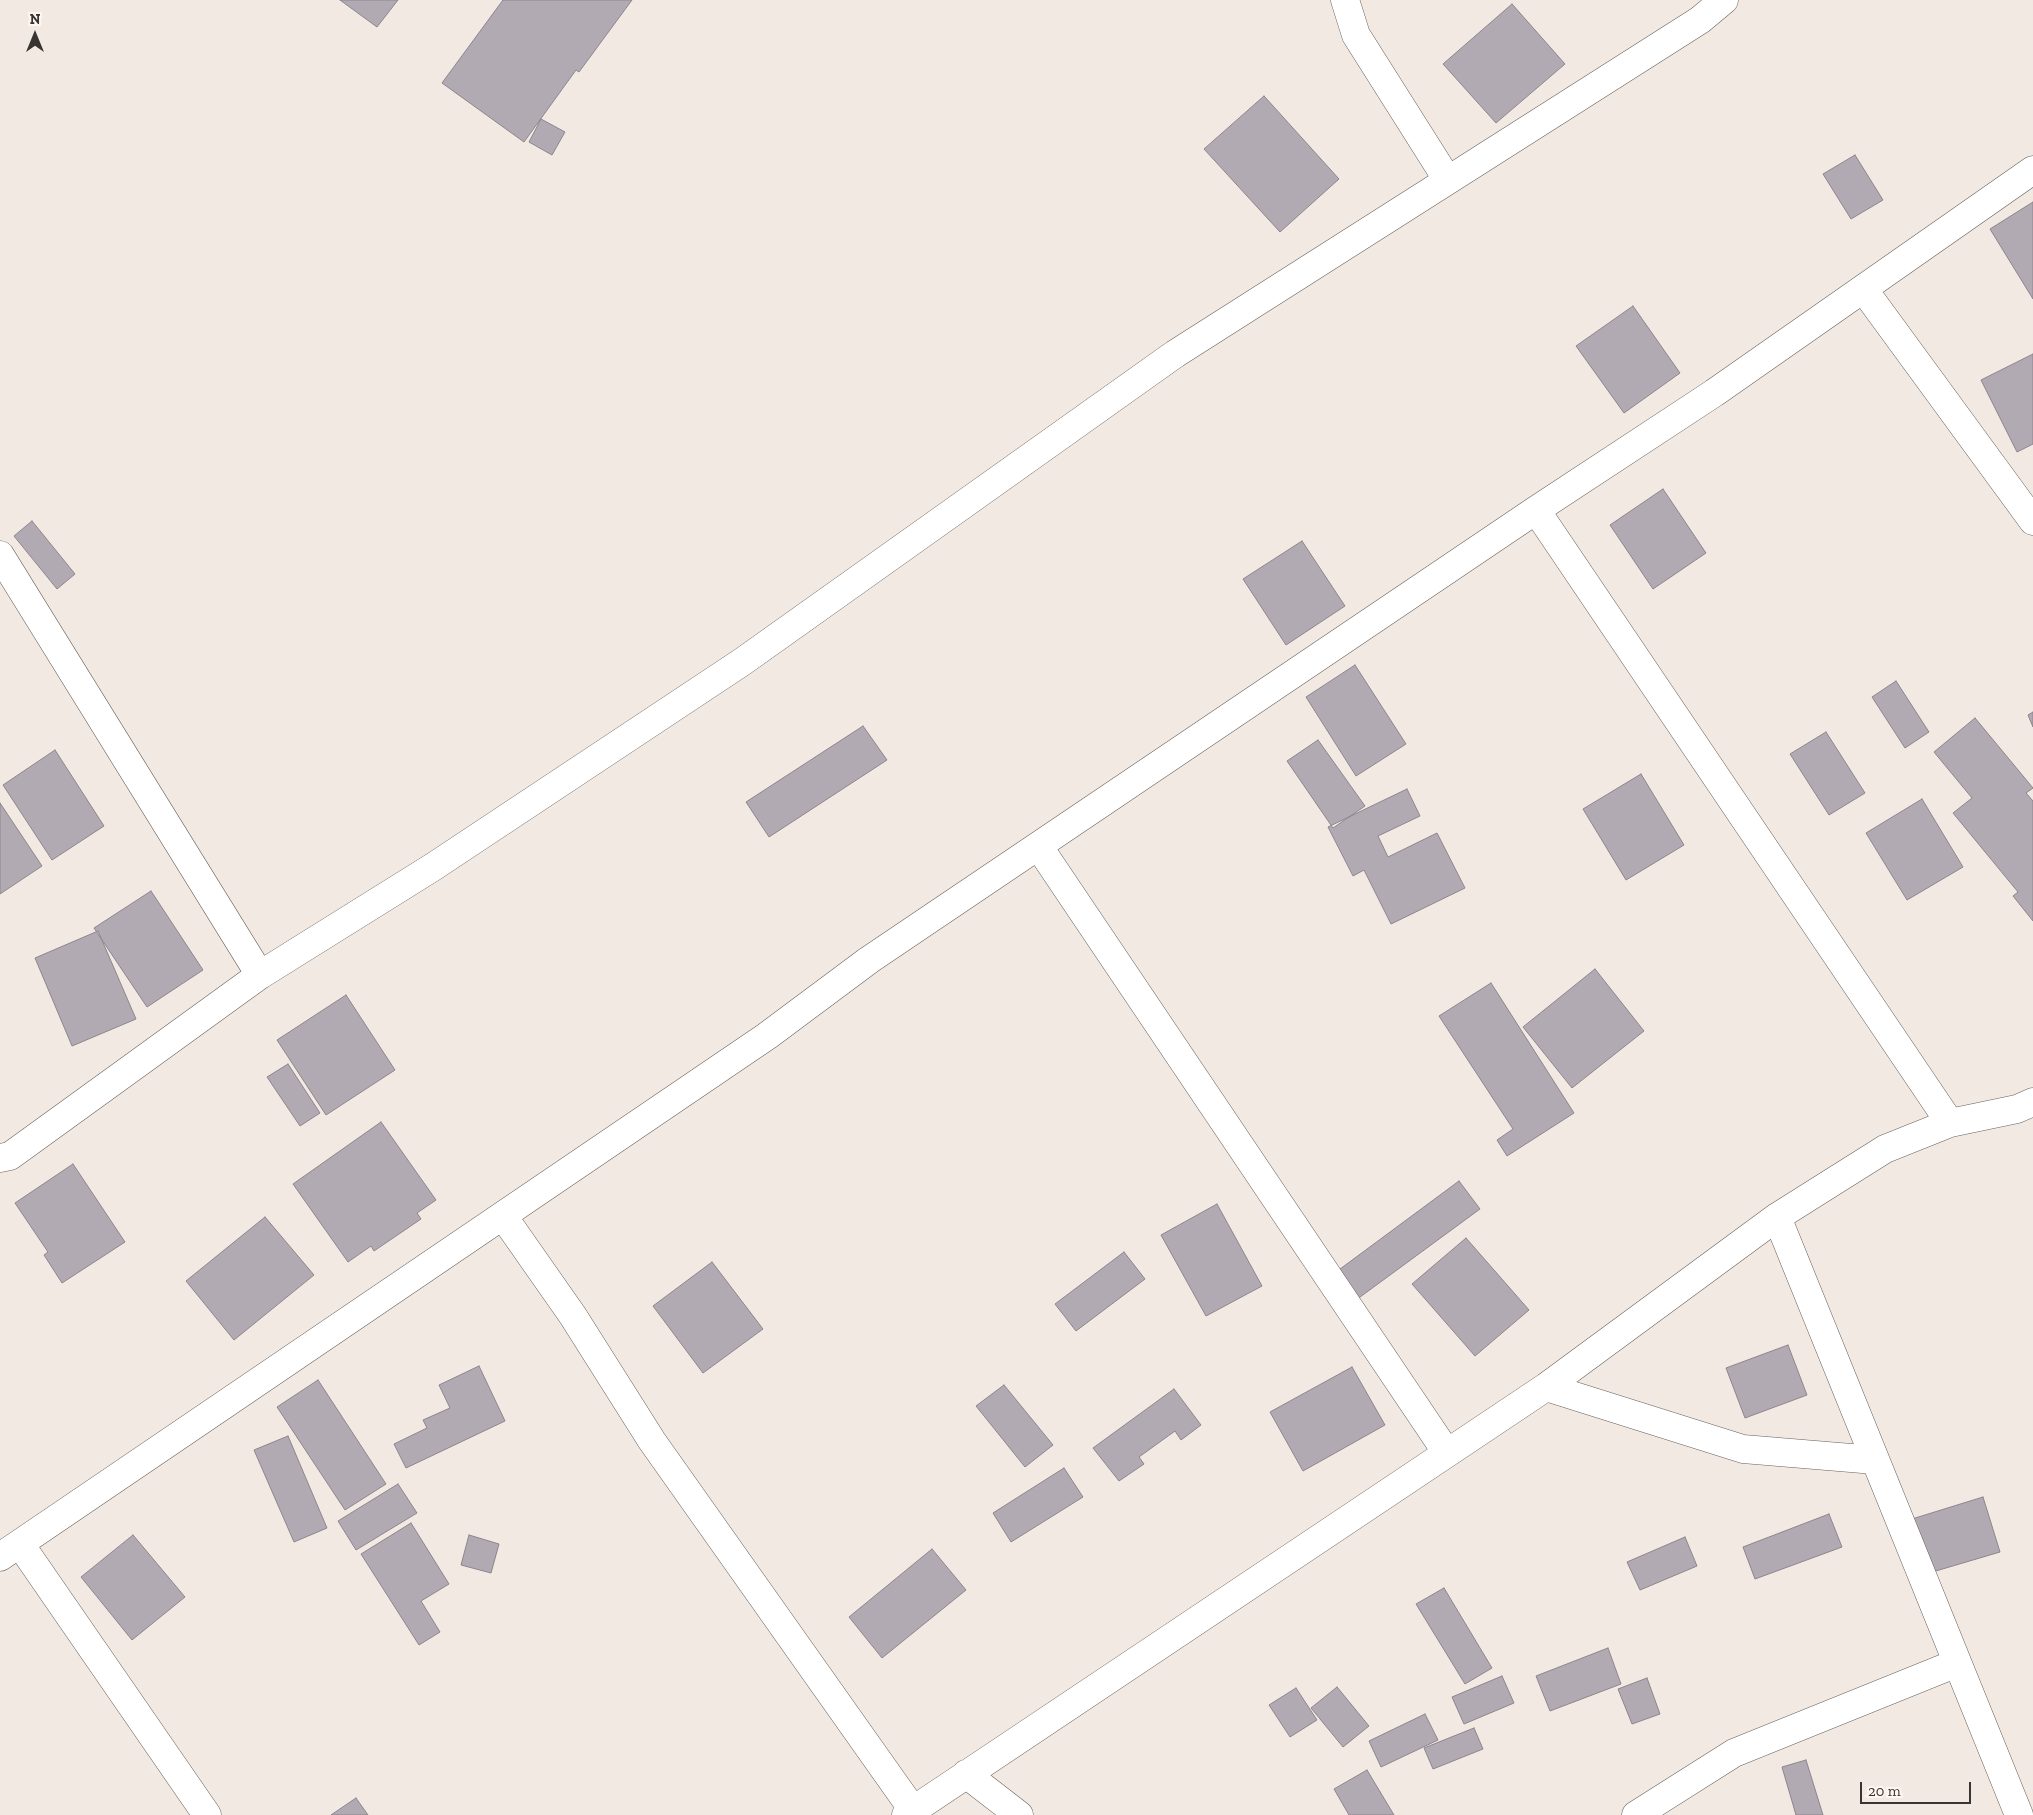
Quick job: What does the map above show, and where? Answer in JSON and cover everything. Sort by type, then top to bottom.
[{"type":"street","points":[[1344,0],[1356,35],[1447,179]]},
{"type":"street","points":[[0,1158],[10,1156],[260,975],[433,867],[742,662],[1175,354],[1447,179],[1700,20],[1724,0]]},
{"type":"street","points":[[207,1815],[10,1551],[767,1036],[869,960],[1536,510],[1714,394],[2033,170]]},
{"type":"street","points":[[1864,290],[2033,521]]},
{"type":"street","points":[[1536,510],[1950,1123]]},
{"type":"street","points":[[0,555],[260,975]]},
{"type":"street","points":[[1038,847],[1447,1453]]},
{"type":"street","points":[[503,1216],[573,1316],[652,1441],[910,1812],[1546,1387],[1777,1217],[1885,1149],[1950,1123],[2017,1109],[2033,1102]]},
{"type":"street","points":[[1777,1217],[2019,1815]]},
{"type":"street","points":[[1546,1387],[1742,1449],[1875,1460]]},
{"type":"street","points":[[1636,1815],[1734,1753],[1957,1663]]},
{"type":"street","points":[[966,1774],[1019,1815]]},
{"type":"building","points":[[340,0],[398,0],[377,27]]},
{"type":"building","points":[[503,0],[632,0],[579,72],[576,70],[524,142],[442,83]]},
{"type":"building","points":[[1512,4],[1565,64],[1496,123],[1443,64]]},
{"type":"building","points":[[1264,96],[1339,179],[1280,232],[1204,149]]},
{"type":"building","points":[[541,119],[565,132],[552,155],[529,142]]},
{"type":"building","points":[[1855,155],[1883,200],[1851,219],[1823,174]]},
{"type":"building","points":[[2033,202],[2033,299],[1990,229]]},
{"type":"building","points":[[1633,306],[1680,373],[1624,413],[1576,346]]},
{"type":"building","points":[[2033,354],[2033,444],[2017,452],[1981,380]]},
{"type":"building","points":[[1663,489],[1706,553],[1653,589],[1610,525]]},
{"type":"building","points":[[32,521],[75,574],[57,589],[14,536]]},
{"type":"building","points":[[1302,541],[1345,606],[1286,645],[1243,579]]},
{"type":"building","points":[[1355,665],[1406,744],[1356,776],[1306,697]]},
{"type":"building","points":[[1896,681],[1929,732],[1905,748],[1872,697]]},
{"type":"building","points":[[2033,712],[2033,727],[2028,715]]},
{"type":"building","points":[[1975,718],[2033,788],[2026,793],[2033,801],[2033,921],[2013,896],[2018,892],[1953,813],[1972,798],[1934,752]]},
{"type":"building","points":[[863,726],[887,760],[769,837],[746,802]]},
{"type":"building","points":[[1826,732],[1865,793],[1829,815],[1790,754]]},
{"type":"building","points":[[1318,740],[1365,806],[1333,828],[1287,761]]},
{"type":"building","points":[[55,750],[104,826],[52,860],[3,785]]},
{"type":"building","points":[[1641,774],[1684,845],[1626,880],[1583,809]]},
{"type":"building","points":[[1407,789],[1420,816],[1378,836],[1388,857],[1437,833],[1465,888],[1391,924],[1364,870],[1353,876],[1328,827]]},
{"type":"building","points":[[1922,799],[1963,867],[1907,900],[1866,833]]},
{"type":"building","points":[[0,803],[42,866],[0,894]]},
{"type":"building","points":[[151,891],[203,970],[147,1007],[94,928]]},
{"type":"building","points":[[98,931],[136,1019],[72,1046],[35,958]]},
{"type":"building","points":[[1595,969],[1644,1031],[1572,1088],[1523,1027]]},
{"type":"building","points":[[1491,983],[1574,1113],[1507,1156],[1497,1140],[1513,1129],[1439,1016]]},
{"type":"building","points":[[346,995],[395,1070],[326,1115],[277,1040]]},
{"type":"building","points":[[288,1064],[320,1113],[300,1126],[267,1077]]},
{"type":"building","points":[[381,1122],[436,1200],[417,1213],[421,1219],[374,1251],[371,1246],[348,1262],[293,1184]]},
{"type":"building","points":[[73,1164],[125,1242],[62,1283],[44,1255],[48,1252],[15,1203]]},
{"type":"building","points":[[1459,1181],[1480,1209],[1356,1300],[1336,1272]]},
{"type":"building","points":[[1217,1204],[1262,1286],[1206,1316],[1161,1235]]},
{"type":"building","points":[[265,1217],[314,1275],[234,1340],[186,1281]]},
{"type":"building","points":[[1466,1238],[1529,1310],[1475,1356],[1412,1284]]},
{"type":"building","points":[[1124,1252],[1145,1279],[1076,1331],[1055,1304]]},
{"type":"building","points":[[712,1262],[763,1329],[703,1373],[653,1306]]},
{"type":"building","points":[[1788,1345],[1807,1395],[1745,1418],[1726,1368]]},
{"type":"building","points":[[479,1366],[505,1421],[406,1468],[394,1444],[427,1428],[423,1420],[450,1408],[439,1385]]},
{"type":"building","points":[[1352,1367],[1385,1425],[1303,1471],[1270,1412]]},
{"type":"building","points":[[318,1380],[386,1484],[345,1510],[277,1407]]},
{"type":"building","points":[[1004,1385],[1053,1445],[1025,1467],[976,1406]]},
{"type":"building","points":[[1174,1389],[1201,1425],[1181,1440],[1175,1431],[1139,1457],[1144,1464],[1119,1481],[1093,1448]]},
{"type":"building","points":[[288,1436],[327,1528],[294,1542],[254,1450]]},
{"type":"building","points":[[1064,1468],[1083,1497],[1011,1542],[993,1513]]},
{"type":"building","points":[[398,1484],[417,1513],[356,1550],[338,1521]]},
{"type":"building","points":[[1983,1497],[2000,1552],[1929,1573],[1912,1519]]},
{"type":"building","points":[[1829,1514],[1842,1547],[1755,1579],[1743,1547]]},
{"type":"building","points":[[411,1523],[449,1584],[421,1601],[440,1632],[419,1645],[361,1554]]},
{"type":"building","points":[[133,1535],[185,1597],[132,1640],[81,1577]]},
{"type":"building","points":[[469,1535],[499,1544],[491,1573],[461,1565]]},
{"type":"building","points":[[1685,1537],[1697,1566],[1640,1590],[1627,1562]]},
{"type":"building","points":[[932,1549],[966,1590],[882,1658],[849,1617]]},
{"type":"building","points":[[1444,1588],[1492,1668],[1465,1684],[1416,1604]]},
{"type":"building","points":[[1608,1648],[1621,1684],[1550,1711],[1536,1676]]},
{"type":"building","points":[[1502,1676],[1514,1703],[1464,1724],[1452,1697]]},
{"type":"building","points":[[1647,1678],[1660,1714],[1632,1724],[1618,1689]]},
{"type":"building","points":[[1337,1687],[1369,1726],[1343,1747],[1311,1708]]},
{"type":"building","points":[[1296,1688],[1317,1720],[1290,1737],[1269,1705]]},
{"type":"building","points":[[1425,1714],[1438,1740],[1381,1767],[1369,1741]]},
{"type":"building","points":[[1474,1728],[1483,1749],[1433,1769],[1424,1748]]},
{"type":"building","points":[[1806,1760],[1823,1815],[1796,1815],[1782,1767]]},
{"type":"building","points":[[1367,1770],[1394,1815],[1349,1815],[1334,1789]]},
{"type":"building","points":[[356,1798],[368,1815],[331,1815]]}]
